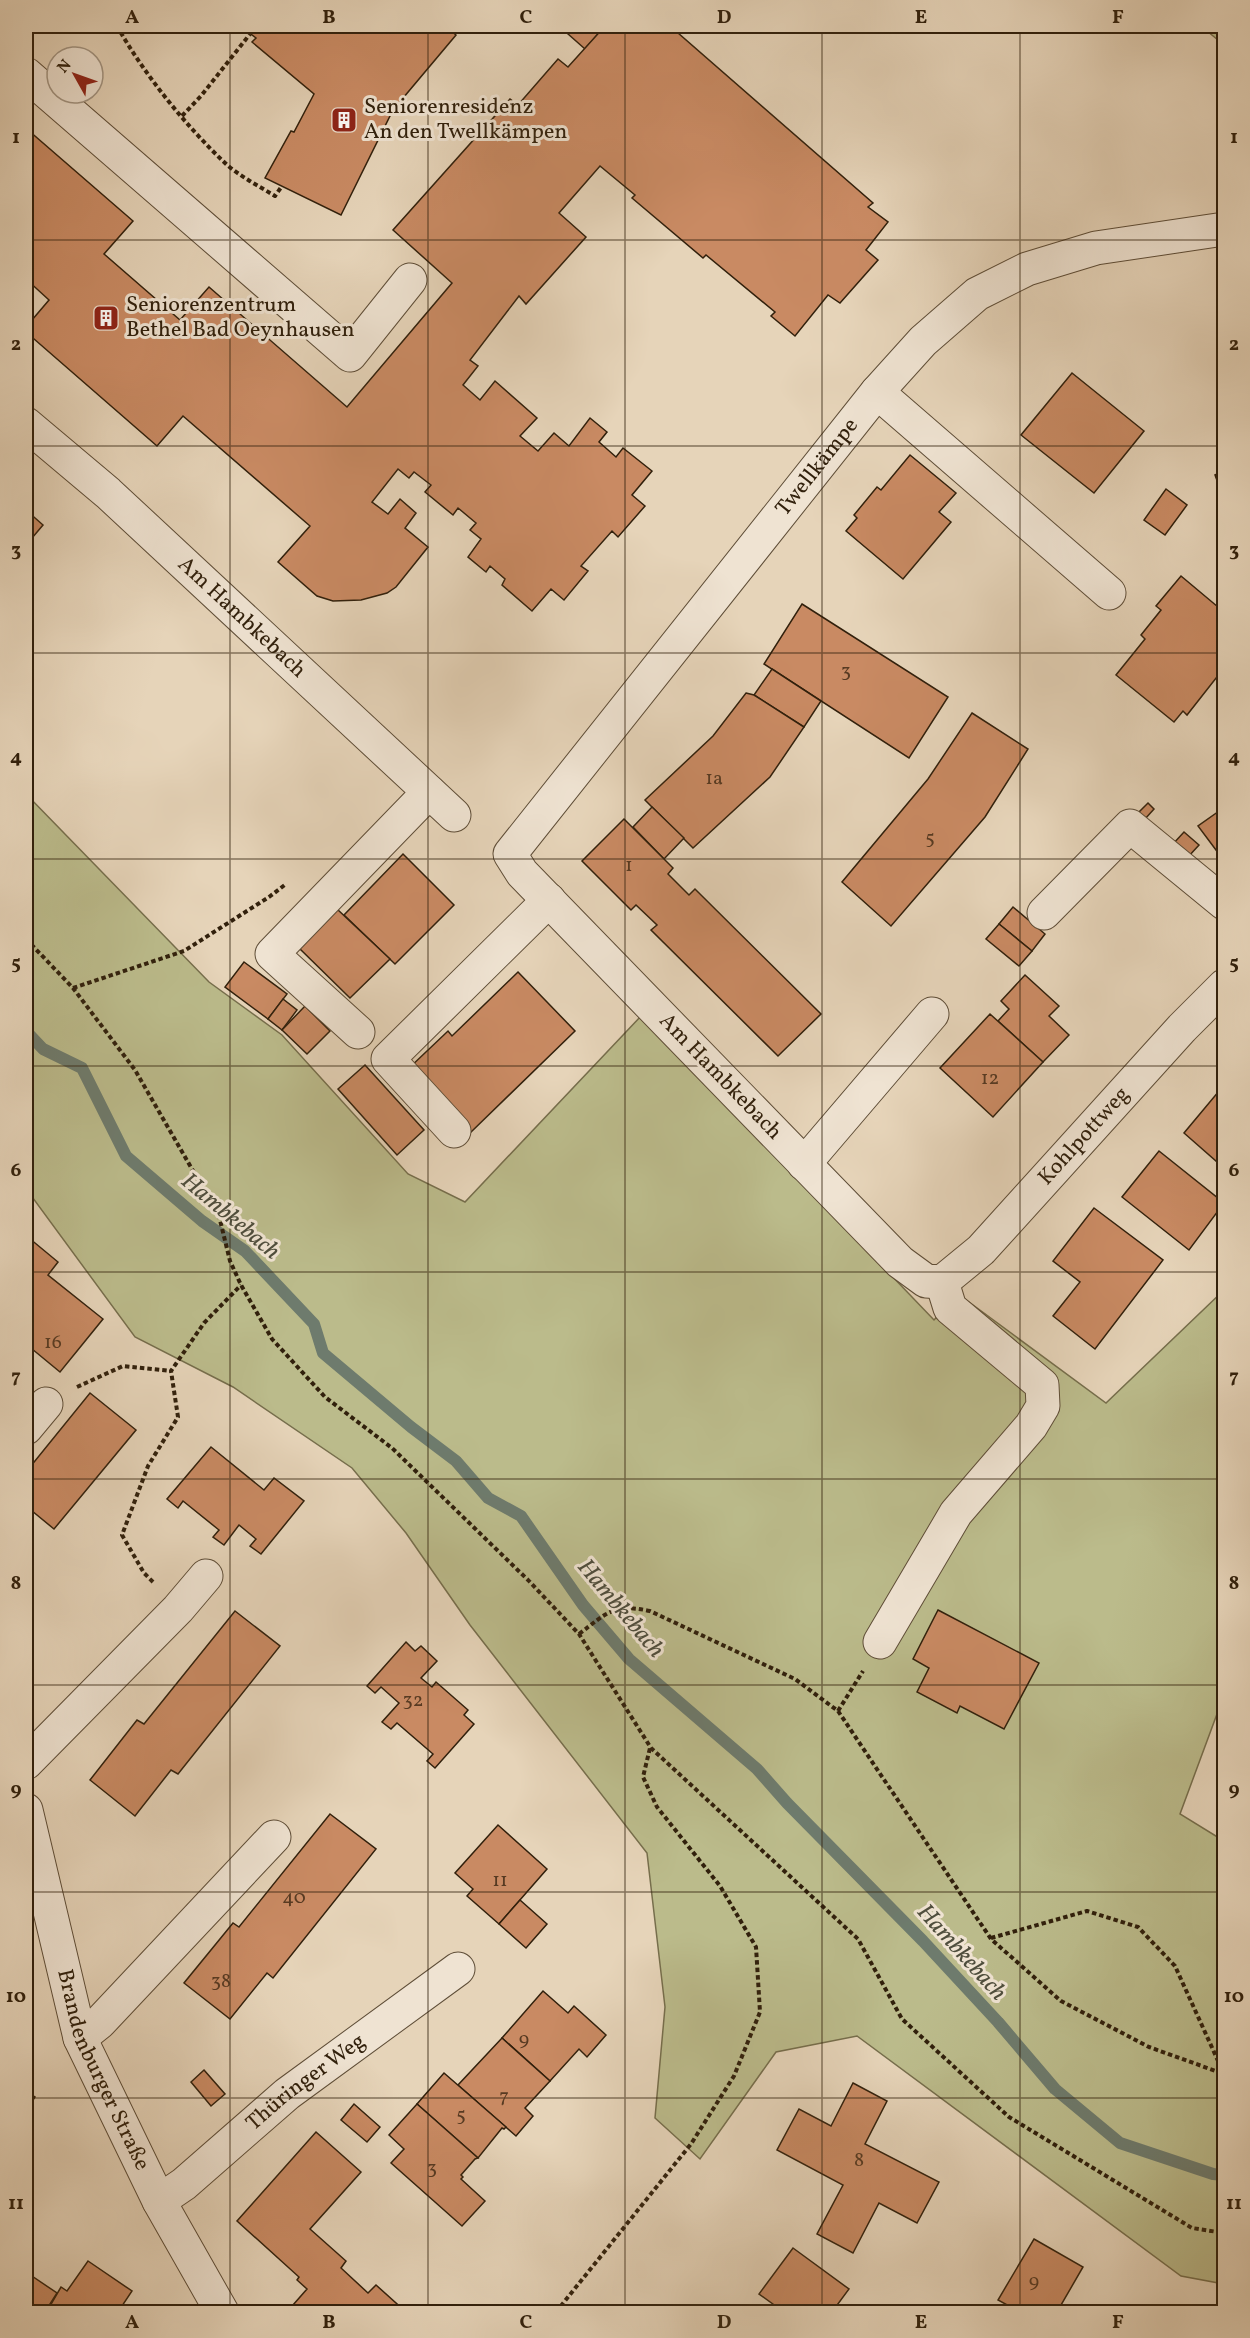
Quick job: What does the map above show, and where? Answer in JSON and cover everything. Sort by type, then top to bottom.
[{"type":"street","points":[[26,74],[350,355],[410,280]]},
{"type":"street","name":"Twellkämpe","points":[[510,854],[877,392],[922,341],[977,294],[1027,269],[1096,248],[1224,229]]},
{"type":"street","points":[[877,392],[1109,592]]},
{"type":"street","name":"Am Hambkebach","points":[[26,424],[108,493],[454,815]]},
{"type":"street","points":[[358,1032],[272,954],[429,792]]},
{"type":"street","points":[[1044,913],[1130,826],[1224,903]]},
{"type":"street","name":"Am Hambkebach","points":[[510,854],[522,873],[900,1262],[926,1281],[942,1282]]},
{"type":"street","points":[[454,1131],[388,1059],[549,900]]},
{"type":"street","name":"Kohlpottweg","points":[[942,1282],[981,1250],[1182,1028],[1224,986]]},
{"type":"street","points":[[804,1164],[932,1014]]},
{"type":"street","points":[[880,1642],[956,1513],[1031,1426],[1043,1406],[1042,1385],[950,1308],[942,1282]]},
{"type":"street","points":[[26,1428],[46,1404]]},
{"type":"street","points":[[26,1763],[178,1609],[206,1576]]},
{"type":"street","name":"Brandenburger Straße","points":[[26,1810],[80,2038],[159,2201],[222,2313]]},
{"type":"street","points":[[80,2038],[100,2022],[274,1837]]},
{"type":"street","name":"Thüringer Weg","points":[[159,2201],[184,2184],[287,2094],[458,1969]]},
{"type":"path","points":[[117,26],[150,77],[226,165],[275,196],[282,186]]},
{"type":"path","points":[[182,116],[201,96],[250,34]]},
{"type":"path","points":[[73,988],[184,951],[287,883]]},
{"type":"path","points":[[26,939],[73,988],[135,1070],[219,1216],[230,1261],[272,1340],[325,1396],[392,1448],[528,1580],[579,1634],[651,1748],[858,1940],[902,2019],[1009,2117],[1192,2228],[1224,2233]]},
{"type":"path","points":[[178,1609],[144,1573],[122,1535],[148,1466],[178,1417],[171,1371],[204,1323],[241,1285]]},
{"type":"path","points":[[46,1404],[123,1366],[171,1371]]},
{"type":"path","points":[[579,1634],[608,1612],[629,1607],[650,1611],[795,1679],[838,1711],[991,1939],[1061,2001],[1149,2047],[1224,2074]]},
{"type":"path","points":[[838,1711],[880,1642]]},
{"type":"path","points":[[556,2313],[691,2144],[734,2076],[760,2012],[756,1947],[720,1886],[657,1807],[643,1777],[651,1748]]},
{"type":"path","points":[[991,1939],[1087,1911],[1137,1927],[1175,1966],[1224,2074]]},
{"type":"green space","points":[[1201,26],[1224,26],[1224,45]]},
{"type":"green space","points":[[26,794],[209,982],[282,1035],[408,1174],[465,1202],[642,1015],[934,1320],[958,1294],[1106,1403],[1224,1290],[1224,1695],[1180,1814],[1224,1841],[1224,2284],[1181,2276],[857,2036],[776,2052],[700,2159],[655,2118],[665,2007],[647,1853],[470,1625],[406,1533],[352,1468],[233,1387],[135,1337],[27,1190]]},
{"type":"building","name":"Seniorenresidenz An den Twellkämpen","points":[[232,26],[445,26],[456,35],[393,110],[341,215],[265,178],[291,131],[294,132],[314,94],[252,42],[256,38],[244,29],[241,33]]},
{"type":"building","points":[[559,26],[605,26],[585,49]]},
{"type":"building","name":"Seniorenzentrum Bethel Bad Oeynhausen","points":[[605,26],[670,26],[873,203],[868,207],[888,222],[866,250],[878,260],[840,303],[828,295],[795,336],[771,316],[775,312],[706,255],[703,258],[632,198],[635,195],[600,166],[559,213],[586,237],[526,304],[519,296],[470,360],[478,366],[463,385],[480,400],[495,381],[537,418],[520,436],[538,451],[554,433],[569,446],[590,418],[607,432],[599,442],[616,457],[623,448],[652,471],[632,495],[645,506],[618,537],[612,531],[581,566],[588,571],[564,600],[551,589],[532,611],[502,585],[505,579],[490,566],[486,572],[468,557],[481,539],[470,530],[476,523],[458,508],[453,515],[425,492],[431,485],[414,472],[409,478],[398,469],[372,502],[388,514],[400,499],[416,513],[405,528],[428,547],[396,587],[387,593],[361,600],[333,601],[317,596],[278,562],[310,526],[183,416],[157,446],[26,332],[26,327],[49,300],[26,279],[26,132],[28,130],[133,221],[104,254],[180,320],[209,287],[347,407],[452,283],[393,230],[510,99],[518,105],[558,59],[568,67]]},
{"type":"building","points":[[1072,373],[1144,431],[1094,493],[1021,435]]},
{"type":"building","points":[[910,455],[956,493],[939,512],[951,522],[903,579],[846,531],[857,518],[854,515],[877,487],[881,490]]},
{"type":"building","points":[[1224,471],[1224,500],[1215,475]]},
{"type":"building","points":[[1166,489],[1187,505],[1165,535],[1144,520]]},
{"type":"building","points":[[26,510],[43,525],[27,544],[26,543]]},
{"type":"building","points":[[1181,576],[1224,612],[1222,624],[1224,626],[1224,654],[1219,661],[1224,668],[1187,715],[1183,711],[1174,722],[1116,675],[1145,639],[1141,635],[1161,610],[1156,606]]},
{"type":"building","points":[[802,604],[948,697],[909,758],[764,664]]},
{"type":"building","points":[[772,669],[821,701],[804,727],[754,695]]},
{"type":"building","points":[[746,693],[754,695],[804,727],[770,777],[693,848],[645,800],[713,736]]},
{"type":"building","points":[[972,713],[1028,749],[985,817],[891,926],[842,882],[928,779]]},
{"type":"building","points":[[1148,803],[1154,809],[1145,819],[1138,813]]},
{"type":"building","points":[[652,807],[684,838],[664,859],[633,827]]},
{"type":"building","points":[[1222,809],[1224,812],[1224,856],[1222,858],[1198,826]]},
{"type":"building","points":[[624,819],[673,868],[668,874],[689,895],[695,889],[821,1014],[778,1056],[651,930],[657,925],[636,905],[631,910],[582,861]]},
{"type":"building","points":[[1184,832],[1199,845],[1188,857],[1173,844]]},
{"type":"building","points":[[403,854],[454,905],[395,964],[344,915]]},
{"type":"building","points":[[1013,907],[1045,934],[1032,951],[999,924]]},
{"type":"building","points":[[337,909],[390,959],[350,998],[299,948]]},
{"type":"building","points":[[999,924],[1032,951],[1019,966],[986,939]]},
{"type":"building","points":[[244,962],[287,994],[268,1019],[225,987]]},
{"type":"building","points":[[518,972],[575,1031],[469,1134],[407,1070],[448,1031],[452,1036]]},
{"type":"building","points":[[1025,975],[1059,1006],[1049,1016],[1069,1035],[1043,1062],[998,1021],[1009,1009],[1001,1001]]},
{"type":"building","points":[[283,999],[297,1010],[282,1030],[268,1019]]},
{"type":"building","points":[[305,1006],[330,1031],[307,1054],[282,1030]]},
{"type":"building","points":[[990,1014],[1043,1062],[993,1117],[940,1068]]},
{"type":"building","points":[[365,1065],[424,1130],[397,1155],[338,1089]]},
{"type":"building","points":[[1224,1085],[1224,1168],[1184,1133]]},
{"type":"building","points":[[1159,1151],[1224,1203],[1189,1250],[1122,1197]]},
{"type":"building","points":[[1094,1208],[1163,1260],[1095,1349],[1053,1316],[1080,1282],[1053,1261]]},
{"type":"building","points":[[29,1238],[58,1262],[48,1275],[103,1319],[60,1372],[26,1344],[26,1243]]},
{"type":"building","points":[[90,1393],[136,1430],[54,1529],[26,1506],[26,1472]]},
{"type":"building","points":[[211,1447],[264,1490],[274,1478],[304,1501],[261,1554],[250,1546],[256,1539],[239,1525],[224,1545],[213,1537],[219,1530],[183,1501],[178,1508],[167,1499]]},
{"type":"building","points":[[938,1610],[1039,1663],[1004,1729],[960,1706],[957,1713],[917,1692],[929,1668],[913,1659]]},
{"type":"building","points":[[235,1611],[280,1646],[178,1774],[171,1770],[135,1816],[90,1780],[137,1720],[144,1724]]},
{"type":"building","points":[[406,1642],[415,1651],[421,1646],[437,1661],[421,1678],[432,1687],[436,1682],[468,1710],[464,1715],[474,1724],[435,1768],[427,1761],[433,1754],[397,1723],[391,1729],[382,1722],[399,1703],[381,1687],[375,1693],[367,1686]]},
{"type":"building","points":[[330,1814],[376,1849],[273,1978],[267,1973],[230,2019],[184,1983],[233,1923],[239,1927]]},
{"type":"building","points":[[498,1825],[547,1869],[499,1924],[467,1896],[473,1889],[455,1873]]},
{"type":"building","points":[[520,1900],[547,1924],[526,1948],[499,1924]]},
{"type":"building","points":[[543,1991],[568,2013],[574,2006],[606,2035],[587,2057],[579,2049],[550,2081],[502,2038]]},
{"type":"building","points":[[502,2038],[550,2081],[525,2108],[533,2116],[516,2136],[458,2085]]},
{"type":"building","points":[[204,2070],[225,2094],[211,2106],[191,2082]]},
{"type":"building","points":[[444,2073],[506,2127],[502,2128],[478,2158],[417,2104]]},
{"type":"building","points":[[853,2083],[887,2101],[865,2144],[939,2182],[917,2223],[879,2203],[853,2253],[817,2234],[843,2185],[777,2150],[799,2109],[831,2126]]},
{"type":"building","points":[[26,2091],[35,2097],[26,2111]]},
{"type":"building","points":[[354,2104],[380,2127],[367,2142],[341,2120]]},
{"type":"building","points":[[417,2104],[478,2158],[461,2175],[463,2177],[461,2179],[485,2201],[462,2226],[391,2163],[404,2149],[389,2135]]},
{"type":"building","points":[[316,2132],[361,2172],[310,2229],[346,2261],[341,2268],[368,2293],[376,2285],[406,2312],[301,2312],[293,2305],[307,2289],[297,2280],[299,2277],[237,2221]]},
{"type":"building","points":[[1034,2239],[1083,2267],[1057,2312],[1020,2312],[998,2300]]},
{"type":"building","points":[[793,2248],[849,2289],[832,2312],[784,2312],[759,2294]]},
{"type":"building","points":[[88,2261],[132,2291],[118,2312],[47,2311],[61,2287],[67,2291]]},
{"type":"building","points":[[26,2272],[57,2293],[45,2312],[26,2312]]},
{"type":"waterway","name":"Hambkebach","points":[[26,1031],[43,1049],[82,1068],[126,1156],[202,1221],[245,1251],[314,1324],[323,1353],[411,1427],[456,1461],[488,1498],[521,1516],[583,1605],[629,1659],[757,1769],[787,1803],[923,1941],[998,2022],[1055,2089],[1120,2143],[1213,2174],[1224,2175]]},
{"type":"place","name":"Seniorenresidenz An den Twellkämpen","points":[[344,120]]},
{"type":"place","name":"Seniorenzentrum Bethel Bad Oeynhausen","points":[[106,318]]}]
